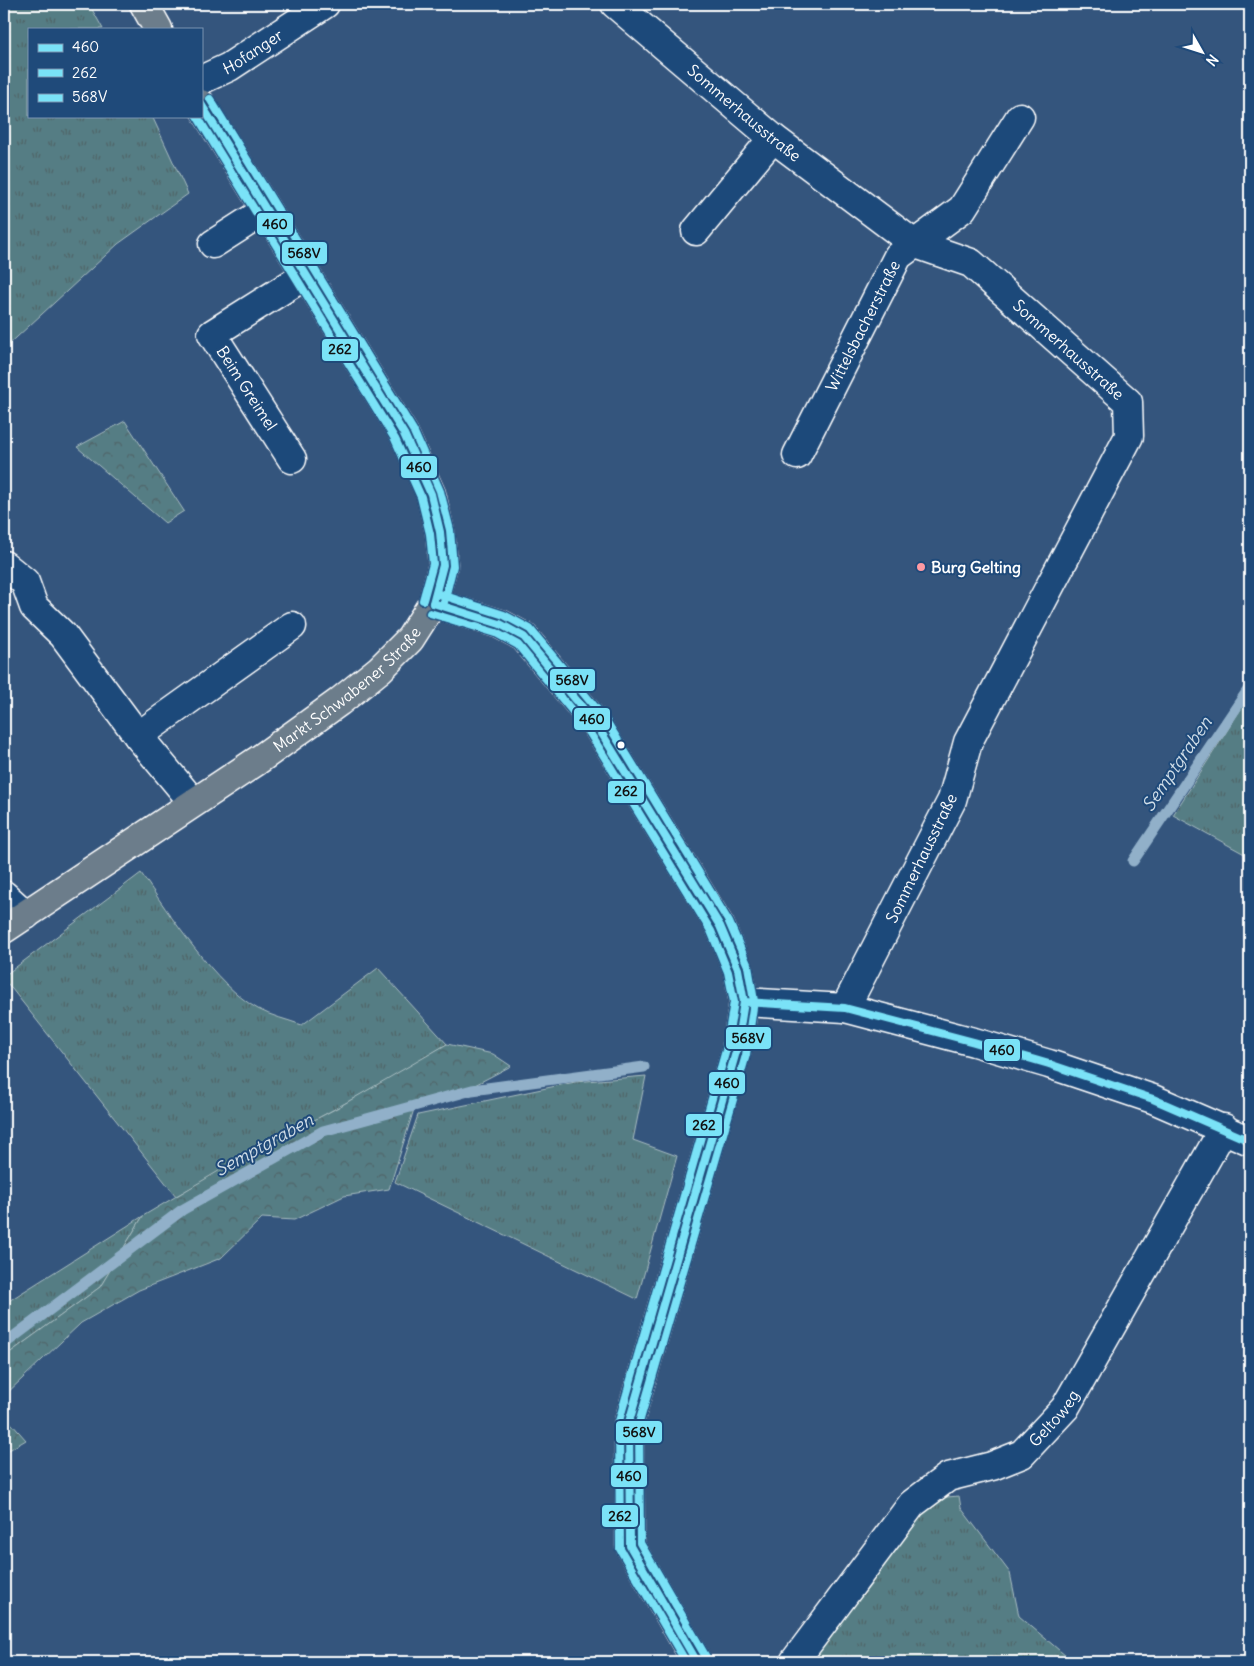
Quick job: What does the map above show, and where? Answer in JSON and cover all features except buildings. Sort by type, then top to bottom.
[{"type":"main road","points":[[144,4],[157,28]]},
{"type":"main road","name":"Markt Schwabener Straße","points":[[15,922],[257,761],[339,702],[380,669],[410,639],[433,603],[443,565],[440,532],[431,494],[404,434],[202,106]]},
{"type":"street","name":"Hofanger","points":[[202,80],[229,67],[325,4]]},
{"type":"street","name":"Sommerhausstraße","points":[[615,4],[774,138],[913,243],[971,263],[1128,402],[1129,436],[968,742],[952,800],[845,1008]]},
{"type":"street","name":"Wittelsbacherstraße","points":[[796,455],[898,256],[913,243],[962,210],[1020,117]]},
{"type":"street","points":[[696,232],[774,138]]},
{"type":"street","points":[[213,244],[266,210]]},
{"type":"street","name":"Beim Greimel","points":[[292,459],[212,334],[306,274]]},
{"type":"street","points":[[4,565],[24,582],[34,606],[63,635],[138,736],[193,802]]},
{"type":"street","points":[[433,603],[500,624],[524,637],[596,724],[720,926],[738,969],[744,1002],[736,1052],[629,1422],[630,1546],[698,1662]]},
{"type":"street","points":[[138,736],[292,626]]},
{"type":"street","points":[[4,895],[15,922]]},
{"type":"street","points":[[744,1002],[845,1008],[1049,1064],[1153,1099],[1224,1128],[1250,1141]]},
{"type":"street","name":"Geltoweg","points":[[794,1662],[912,1504],[948,1477],[992,1466],[1022,1454],[1066,1408],[1224,1128]]},
{"type":"green space","points":[[4,4],[89,4],[102,28],[28,28],[28,118],[153,118],[188,194],[118,244],[4,349]]},
{"type":"green space","points":[[125,421],[184,511],[165,523],[77,447]]},
{"type":"green space","points":[[1250,695],[1250,857],[1173,815]]},
{"type":"green space","points":[[141,873],[179,928],[210,967],[242,998],[258,1009],[302,1025],[378,968],[447,1044],[391,1078],[176,1196],[4,979],[4,976]]},
{"type":"green space","points":[[447,1044],[493,1054],[511,1066],[471,1087],[415,1106],[389,1189],[344,1196],[294,1220],[262,1218],[221,1258],[139,1290],[81,1323],[4,1396],[4,1357],[100,1287],[143,1216],[222,1169],[337,1108]]},
{"type":"green space","points":[[646,1076],[633,1140],[677,1156],[637,1299],[395,1182],[418,1115],[575,1082]]},
{"type":"green space","points":[[143,1216],[100,1287],[4,1357],[4,1304]]},
{"type":"green space","points":[[4,1415],[26,1440],[4,1453]]},
{"type":"green space","points":[[959,1496],[961,1508],[1010,1573],[1019,1616],[1073,1662],[809,1662],[870,1586],[912,1519],[936,1498]]},
{"type":"waterway","name":"Semptgraben","points":[[1133,861],[1250,687]]},
{"type":"waterway","name":"Semptgraben","points":[[4,1344],[182,1210],[323,1131],[472,1090],[644,1067]]},
{"type":"transit line","name":"568V","points":[[210,99],[413,430],[440,491],[450,530],[453,566],[443,606]]},
{"type":"transit line","name":"460","points":[[202,106],[404,434],[431,494],[440,532],[443,565],[433,603]]},
{"type":"transit line","name":"262","points":[[198,118],[395,439],[421,497],[430,534],[433,564],[423,600]]},
{"type":"transit line","name":"568V","points":[[436,593],[504,615],[530,629],[605,719],[729,922],[748,966],[754,1001],[746,1055],[639,1423],[640,1543],[706,1657]]},
{"type":"transit line","name":"460","points":[[433,603],[500,624],[524,637],[596,724],[720,926],[738,969],[744,1002],[736,1052],[629,1422],[630,1546],[697,1662]]},
{"type":"transit line","name":"262","points":[[430,613],[496,633],[518,645],[588,730],[711,931],[728,972],[734,1002],[726,1050],[619,1421],[620,1549],[686,1662]]},
{"type":"transit line","name":"460","points":[[744,1002],[845,1008],[974,1042],[1049,1064],[1153,1099],[1250,1141]]},
{"type":"place","name":"Burg Gelting","points":[[921,567]]}]
